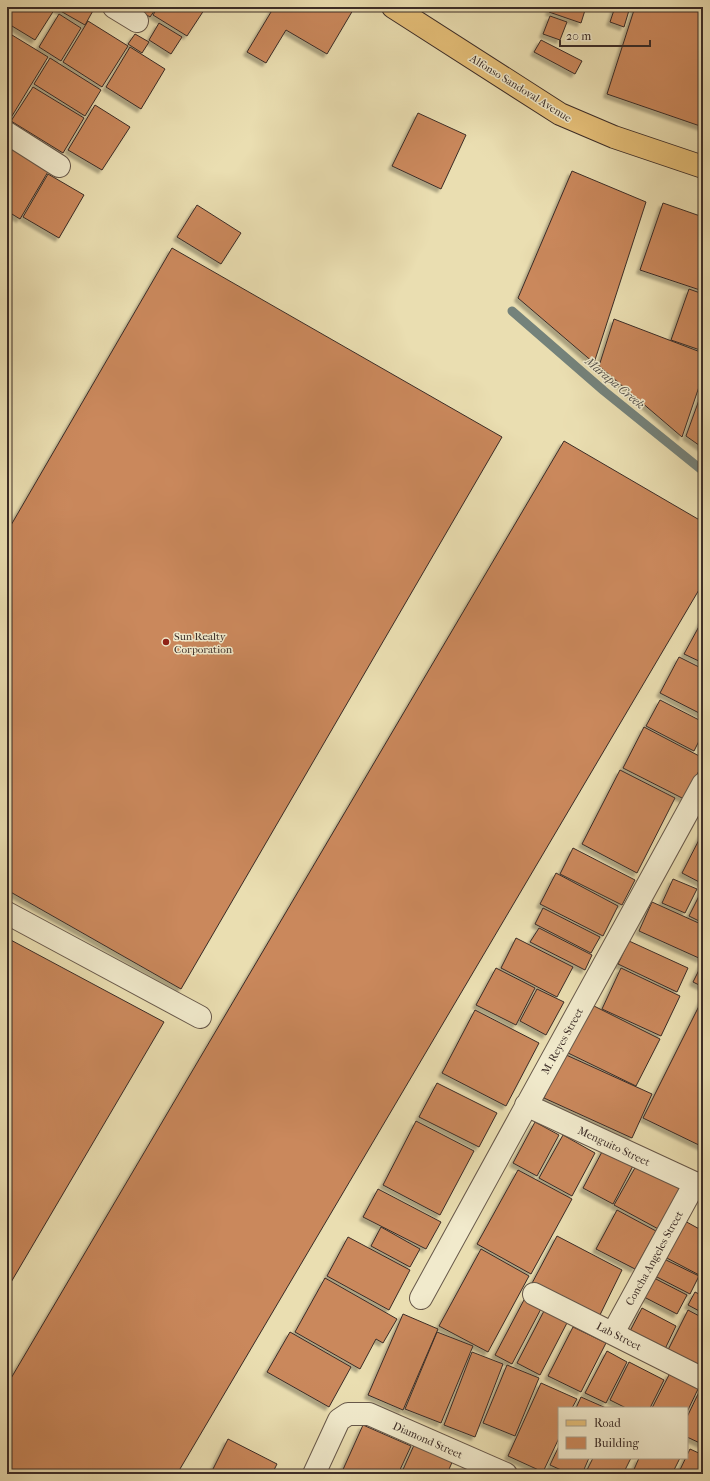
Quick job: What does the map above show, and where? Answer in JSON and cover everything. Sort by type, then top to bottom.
[{"type":"main road","name":"Alfonso Sandoval Avenue","points":[[394,7],[560,114],[614,137],[703,167]]},
{"type":"street","points":[[114,7],[137,21]]},
{"type":"street","points":[[7,133],[59,166]]},
{"type":"street","name":"M. Reyes Street","points":[[422,1298],[526,1105],[703,784]]},
{"type":"street","points":[[7,913],[200,1017]]},
{"type":"street","name":"Menguito Street","points":[[526,1105],[699,1185]]},
{"type":"street","name":"Concha Angeles Street","points":[[613,1333],[699,1185]]},
{"type":"street","name":"Lab Street","points":[[534,1294],[703,1379]]},
{"type":"street","name":"Diamond Street","points":[[314,1474],[339,1420],[348,1414],[369,1414],[506,1474]]},
{"type":"building","points":[[7,7],[56,7],[35,40],[7,23]]},
{"type":"building","points":[[58,7],[95,7],[85,25],[57,9]]},
{"type":"building","points":[[134,7],[157,7],[150,17]]},
{"type":"building","points":[[158,7],[206,7],[187,36],[153,15]]},
{"type":"building","points":[[274,7],[348,7],[353,10],[327,54],[286,30],[266,63],[247,52]]},
{"type":"building","points":[[551,7],[586,7],[581,23],[549,12]]},
{"type":"building","points":[[615,7],[630,7],[624,27],[610,22]]},
{"type":"building","points":[[635,7],[703,7],[703,127],[607,94]]},
{"type":"building","points":[[59,14],[81,28],[61,61],[39,47]]},
{"type":"building","points":[[550,16],[567,22],[560,40],[543,34]]},
{"type":"building","points":[[88,21],[128,46],[102,87],[63,62]]},
{"type":"building","points":[[159,23],[182,37],[171,54],[149,40]]},
{"type":"building","points":[[135,34],[149,42],[142,53],[128,44]]},
{"type":"building","points":[[12,35],[48,57],[12,116],[7,113],[7,43]]},
{"type":"building","points":[[541,40],[582,61],[575,74],[534,52]]},
{"type":"building","points":[[130,47],[165,69],[141,109],[106,87]]},
{"type":"building","points":[[50,58],[101,90],[85,116],[34,84]]},
{"type":"building","points":[[33,87],[84,118],[63,153],[11,121]]},
{"type":"building","points":[[95,105],[130,127],[102,170],[68,150]]},
{"type":"building","points":[[418,113],[466,135],[441,189],[392,166]]},
{"type":"building","points":[[7,140],[52,165],[20,219],[7,211]]},
{"type":"building","points":[[572,171],[646,202],[594,363],[518,298]]},
{"type":"building","points":[[48,174],[84,195],[59,238],[23,217]]},
{"type":"building","points":[[663,203],[703,217],[703,291],[640,270]]},
{"type":"building","points":[[197,205],[241,233],[221,264],[177,237]]},
{"type":"building","points":[[172,248],[502,437],[181,989],[7,890],[7,532]]},
{"type":"building","points":[[689,289],[703,294],[703,351],[671,340]]},
{"type":"building","points":[[614,319],[703,353],[703,375],[682,437],[599,366]]},
{"type":"building","points":[[703,389],[703,448],[686,436]]},
{"type":"building","points":[[564,441],[703,522],[703,583],[177,1474],[7,1474],[7,1385]]},
{"type":"building","points":[[703,619],[703,663],[684,654]]},
{"type":"building","points":[[679,657],[703,669],[703,715],[660,693]]},
{"type":"building","points":[[660,700],[703,722],[703,733],[694,751],[646,726]]},
{"type":"building","points":[[644,727],[703,758],[703,763],[684,799],[623,768]]},
{"type":"building","points":[[620,770],[675,798],[637,873],[582,844]]},
{"type":"building","points":[[703,832],[703,884],[682,873]]},
{"type":"building","points":[[573,848],[635,880],[622,905],[560,874]]},
{"type":"building","points":[[556,873],[618,906],[603,936],[540,904]]},
{"type":"building","points":[[673,879],[697,889],[685,913],[662,903]]},
{"type":"building","points":[[703,890],[703,923],[689,916]]},
{"type":"building","points":[[652,902],[703,925],[703,954],[701,959],[639,931]]},
{"type":"building","points":[[543,908],[600,937],[591,953],[535,924]]},
{"type":"building","points":[[539,928],[592,955],[585,970],[530,942]]},
{"type":"building","points":[[7,938],[164,1022],[7,1289]]},
{"type":"building","points":[[516,938],[573,967],[557,997],[501,968]]},
{"type":"building","points":[[629,941],[688,968],[677,992],[618,964]]},
{"type":"building","points":[[703,962],[703,987],[693,982]]},
{"type":"building","points":[[496,968],[535,988],[516,1025],[476,1005]]},
{"type":"building","points":[[621,968],[680,996],[661,1036],[602,1009]]},
{"type":"building","points":[[537,989],[564,1002],[546,1035],[520,1021]]},
{"type":"building","points":[[703,998],[703,1147],[643,1118]]},
{"type":"building","points":[[590,1004],[660,1039],[636,1086],[566,1052]]},
{"type":"building","points":[[475,1010],[539,1043],[506,1106],[442,1073]]},
{"type":"building","points":[[564,1054],[652,1094],[632,1138],[544,1098]]},
{"type":"building","points":[[437,1083],[497,1113],[479,1147],[419,1117]]},
{"type":"building","points":[[416,1121],[474,1151],[440,1215],[383,1185]]},
{"type":"building","points":[[535,1122],[559,1135],[537,1176],[513,1163]]},
{"type":"building","points":[[563,1135],[595,1153],[572,1196],[539,1178]]},
{"type":"building","points":[[604,1148],[634,1164],[613,1204],[583,1188]]},
{"type":"building","points":[[636,1166],[684,1191],[662,1231],[614,1205]]},
{"type":"building","points":[[518,1170],[572,1199],[531,1274],[477,1244]]},
{"type":"building","points":[[378,1189],[441,1222],[426,1249],[363,1217]]},
{"type":"building","points":[[617,1210],[656,1231],[635,1269],[596,1249]]},
{"type":"building","points":[[683,1220],[703,1231],[703,1277],[663,1256]]},
{"type":"building","points":[[381,1227],[420,1249],[410,1267],[371,1246]]},
{"type":"building","points":[[557,1236],[622,1270],[597,1321],[530,1287]]},
{"type":"building","points":[[348,1237],[410,1270],[389,1310],[327,1276]]},
{"type":"building","points":[[481,1249],[529,1276],[488,1352],[439,1326]]},
{"type":"building","points":[[664,1259],[699,1276],[690,1294],[655,1276]]},
{"type":"building","points":[[325,1278],[397,1319],[383,1343],[376,1339],[360,1369],[295,1332]]},
{"type":"building","points":[[654,1278],[687,1295],[677,1314],[644,1297]]},
{"type":"building","points":[[695,1292],[701,1295],[703,1292],[703,1313],[688,1305]]},
{"type":"building","points":[[525,1298],[542,1307],[512,1364],[495,1355]]},
{"type":"building","points":[[642,1308],[676,1326],[665,1349],[630,1331]]},
{"type":"building","points":[[545,1309],[568,1321],[540,1375],[517,1363]]},
{"type":"building","points":[[688,1310],[703,1318],[703,1363],[701,1367],[668,1350]]},
{"type":"building","points":[[403,1314],[438,1329],[403,1410],[368,1395]]},
{"type":"building","points":[[573,1327],[606,1343],[581,1392],[548,1376]]},
{"type":"building","points":[[290,1332],[351,1367],[329,1407],[267,1372]]},
{"type":"building","points":[[437,1332],[473,1346],[441,1423],[405,1409]]},
{"type":"building","points":[[607,1351],[627,1362],[606,1403],[585,1393]]},
{"type":"building","points":[[472,1352],[503,1364],[475,1437],[444,1425]]},
{"type":"building","points":[[629,1362],[664,1380],[650,1407],[624,1407],[610,1400]]},
{"type":"building","points":[[507,1365],[539,1378],[515,1436],[483,1423]]},
{"type":"building","points":[[670,1373],[699,1387],[688,1410],[688,1407],[653,1407]]},
{"type":"building","points":[[541,1383],[577,1399],[573,1407],[558,1407],[558,1440],[543,1472],[508,1456]]},
{"type":"building","points":[[699,1392],[703,1394],[702,1444],[688,1437],[688,1415]]},
{"type":"building","points":[[581,1397],[604,1407],[576,1407]]},
{"type":"building","points":[[363,1425],[411,1446],[398,1474],[341,1474]]},
{"type":"building","points":[[228,1439],[277,1464],[272,1474],[217,1474],[212,1471]]},
{"type":"building","points":[[415,1443],[453,1460],[447,1474],[401,1474]]},
{"type":"building","points":[[558,1448],[558,1459],[589,1459],[582,1474],[570,1474],[550,1465]]},
{"type":"building","points":[[690,1449],[703,1455],[703,1474],[678,1474],[685,1459],[688,1459]]},
{"type":"building","points":[[592,1459],[630,1459],[623,1474],[585,1474]]},
{"type":"building","points":[[639,1459],[680,1459],[672,1474],[632,1474]]},
{"type":"waterway","name":"Marapa Creek","points":[[512,311],[604,391],[703,471]]},
{"type":"place","name":"Sun Realty Corporation","points":[[166,642]]}]
